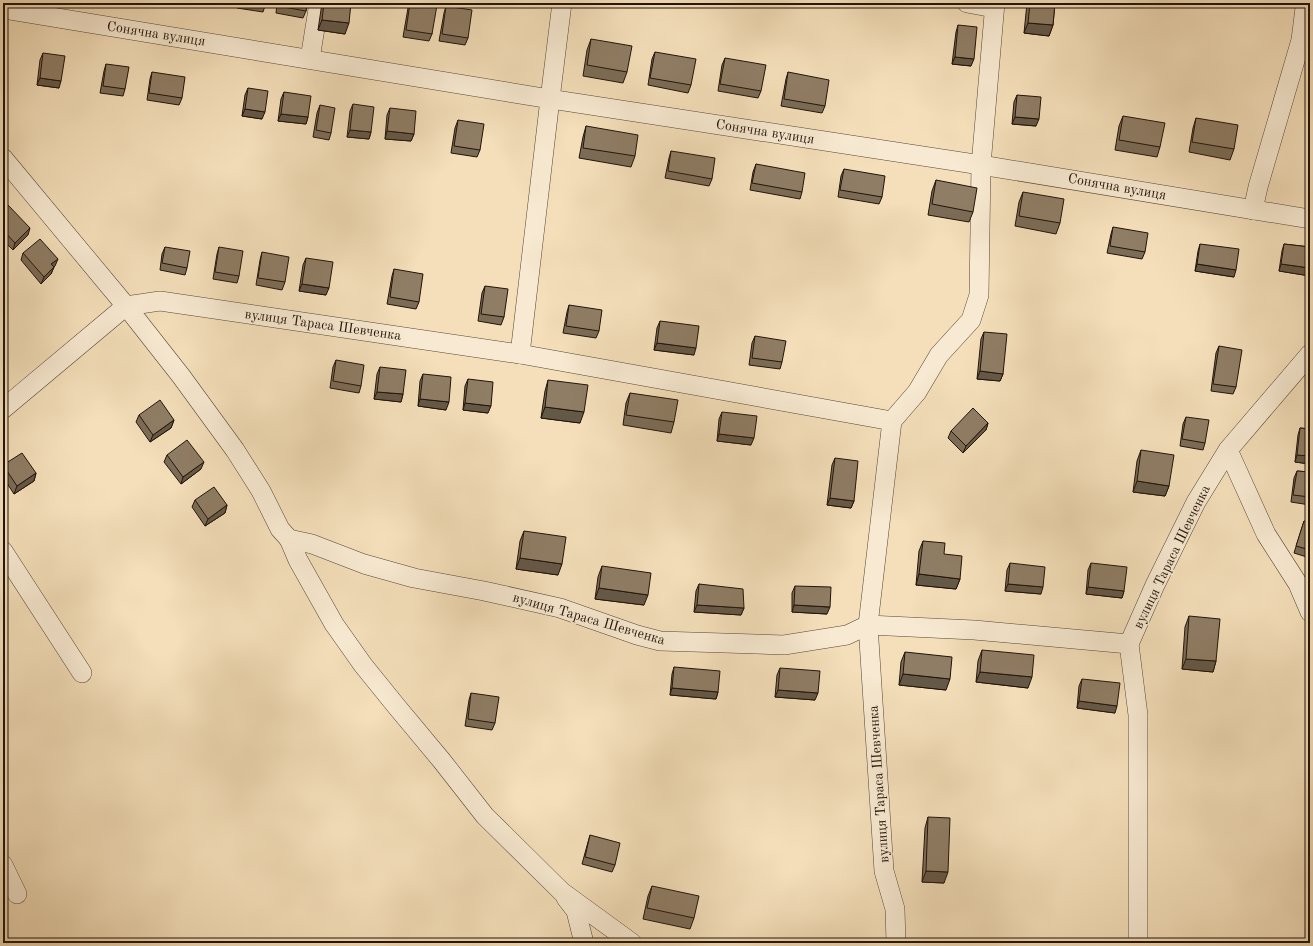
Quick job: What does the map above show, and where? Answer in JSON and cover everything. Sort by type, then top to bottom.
[{"type":"street","points":[[310,59],[319,3]]},
{"type":"street","points":[[520,354],[562,3]]},
{"type":"street","points":[[892,421],[918,392],[938,355],[971,320],[979,295],[981,165],[994,6],[967,3]]},
{"type":"street","points":[[1252,210],[1300,40],[1305,8],[1304,3]]},
{"type":"street","name":"Сонячна вулиця","points":[[3,9],[550,99],[981,165],[1310,219]]},
{"type":"street","points":[[3,158],[126,306],[181,376],[235,450],[261,491],[280,529],[289,539],[298,560],[334,624],[363,665],[485,816],[562,892],[632,943]]},
{"type":"street","name":"вулиця Тараса Шевченка","points":[[126,306],[160,301],[520,354],[892,421],[868,625],[884,871],[894,909],[896,943]]},
{"type":"street","points":[[3,409],[126,306]]},
{"type":"street","name":"вулиця Тараса Шевченка","points":[[1138,943],[1138,715],[1129,644],[1155,585],[1196,502],[1228,450],[1310,354]]},
{"type":"street","points":[[1228,450],[1266,534],[1298,584],[1310,612]]},
{"type":"street","name":"вулиця Тараса Шевченка","points":[[289,539],[312,544],[364,564],[414,578],[484,591],[560,608],[637,635],[660,641],[784,645],[846,635],[868,625],[974,630],[1129,644]]},
{"type":"street","points":[[3,551],[82,673]]},
{"type":"street","points":[[3,865],[17,894]]},
{"type":"street","points":[[562,892],[576,911],[584,943]]},
{"type":"building","points":[[255,3],[266,3],[266,5]]},
{"type":"building","points":[[279,3],[307,3],[306,11],[278,6]]},
{"type":"building","points":[[324,3],[351,3],[349,23],[322,20]]},
{"type":"building","points":[[410,3],[437,5],[432,34],[406,30]]},
{"type":"building","points":[[1030,3],[1055,3],[1053,25],[1028,23]]},
{"type":"building","points":[[446,6],[472,10],[468,38],[442,34]]},
{"type":"building","points":[[958,25],[977,27],[974,59],[955,57]]},
{"type":"building","points":[[591,39],[632,46],[627,72],[587,65]]},
{"type":"building","points":[[655,52],[696,59],[691,85],[650,78]]},
{"type":"building","points":[[43,53],[65,56],[61,81],[40,78]]},
{"type":"building","points":[[725,58],[766,65],[761,91],[720,84]]},
{"type":"building","points":[[106,64],[129,67],[125,89],[103,86]]},
{"type":"building","points":[[152,72],[185,77],[182,98],[149,93]]},
{"type":"building","points":[[788,72],[829,80],[825,106],[784,99]]},
{"type":"building","points":[[248,88],[268,91],[265,112],[245,109]]},
{"type":"building","points":[[284,92],[311,96],[308,117],[281,114]]},
{"type":"building","points":[[1017,95],[1041,97],[1039,119],[1015,117]]},
{"type":"building","points":[[353,104],[374,107],[371,132],[350,130]]},
{"type":"building","points":[[320,105],[335,108],[331,133],[316,130]]},
{"type":"building","points":[[390,108],[416,111],[414,134],[387,131]]},
{"type":"building","points":[[1123,116],[1165,123],[1160,147],[1119,140]]},
{"type":"building","points":[[1196,118],[1238,125],[1234,149],[1192,142]]},
{"type":"building","points":[[458,120],[484,124],[480,150],[454,146]]},
{"type":"building","points":[[586,126],[638,135],[635,156],[583,148]]},
{"type":"building","points":[[671,151],[715,158],[712,179],[668,171]]},
{"type":"building","points":[[756,164],[805,173],[802,192],[752,183]]},
{"type":"building","points":[[844,169],[885,176],[882,197],[840,190]]},
{"type":"building","points":[[936,180],[977,188],[973,212],[932,204]]},
{"type":"building","points":[[1023,192],[1064,199],[1060,223],[1019,216]]},
{"type":"building","points":[[8,205],[30,228],[15,243],[3,230],[3,209]]},
{"type":"building","points":[[1113,227],[1148,233],[1145,252],[1110,246]]},
{"type":"building","points":[[40,239],[58,259],[51,264],[54,267],[44,277],[23,253]]},
{"type":"building","points":[[1200,244],[1239,249],[1236,270],[1197,264]]},
{"type":"building","points":[[1284,244],[1310,247],[1310,268],[1281,264]]},
{"type":"building","points":[[165,247],[190,251],[187,268],[162,263]]},
{"type":"building","points":[[219,247],[243,251],[239,276],[215,272]]},
{"type":"building","points":[[262,252],[289,257],[285,282],[258,278]]},
{"type":"building","points":[[306,258],[333,262],[329,288],[302,284]]},
{"type":"building","points":[[394,269],[423,274],[419,302],[390,297]]},
{"type":"building","points":[[485,286],[508,289],[504,317],[481,314]]},
{"type":"building","points":[[569,305],[602,310],[599,331],[566,326]]},
{"type":"building","points":[[660,321],[699,326],[696,348],[657,343]]},
{"type":"building","points":[[984,332],[1007,334],[1003,374],[980,371]]},
{"type":"building","points":[[755,336],[786,341],[782,362],[752,358]]},
{"type":"building","points":[[1219,346],[1242,350],[1236,387],[1213,384]]},
{"type":"building","points":[[336,360],[364,365],[361,386],[333,381]]},
{"type":"building","points":[[380,367],[406,370],[403,394],[377,392]]},
{"type":"building","points":[[423,374],[451,377],[449,402],[420,399]]},
{"type":"building","points":[[468,379],[493,382],[491,406],[465,403]]},
{"type":"building","points":[[548,380],[588,385],[584,412],[545,407]]},
{"type":"building","points":[[630,393],[678,400],[674,422],[626,415]]},
{"type":"building","points":[[160,400],[174,420],[153,435],[139,415]]},
{"type":"building","points":[[973,408],[988,423],[966,446],[951,431]]},
{"type":"building","points":[[722,412],[757,416],[754,438],[719,434]]},
{"type":"building","points":[[1186,417],[1209,420],[1205,443],[1182,439]]},
{"type":"building","points":[[1300,428],[1310,429],[1310,456],[1297,455]]},
{"type":"building","points":[[187,440],[204,462],[183,477],[167,455]]},
{"type":"building","points":[[1141,450],[1174,455],[1169,486],[1137,481]]},
{"type":"building","points":[[22,453],[36,473],[17,486],[3,465]]},
{"type":"building","points":[[835,458],[858,461],[854,501],[830,498]]},
{"type":"building","points":[[1297,471],[1310,472],[1310,497],[1293,495]]},
{"type":"building","points":[[214,487],[227,505],[208,519],[195,500]]},
{"type":"building","points":[[1304,521],[1310,523],[1310,550],[1296,546]]},
{"type":"building","points":[[524,531],[566,537],[562,564],[520,558]]},
{"type":"building","points":[[923,541],[945,543],[944,554],[962,556],[960,579],[919,574]]},
{"type":"building","points":[[1010,563],[1045,567],[1043,587],[1008,584]]},
{"type":"building","points":[[1091,563],[1127,567],[1124,591],[1088,587]]},
{"type":"building","points":[[602,566],[651,573],[648,595],[599,588]]},
{"type":"building","points":[[699,584],[743,589],[744,608],[697,605]]},
{"type":"building","points":[[795,586],[831,587],[830,607],[794,605]]},
{"type":"building","points":[[1189,616],[1220,619],[1216,661],[1186,659]]},
{"type":"building","points":[[982,650],[1034,655],[1032,677],[980,672]]},
{"type":"building","points":[[905,652],[952,657],[950,679],[903,674]]},
{"type":"building","points":[[674,667],[720,671],[718,692],[672,688]]},
{"type":"building","points":[[780,668],[820,671],[818,693],[778,690]]},
{"type":"building","points":[[1082,679],[1120,683],[1117,706],[1079,701]]},
{"type":"building","points":[[471,693],[499,697],[495,723],[468,719]]},
{"type":"building","points":[[928,817],[950,818],[948,872],[926,871]]},
{"type":"building","points":[[590,835],[620,843],[615,865],[585,857]]},
{"type":"building","points":[[652,886],[699,896],[694,918],[647,908]]}]
